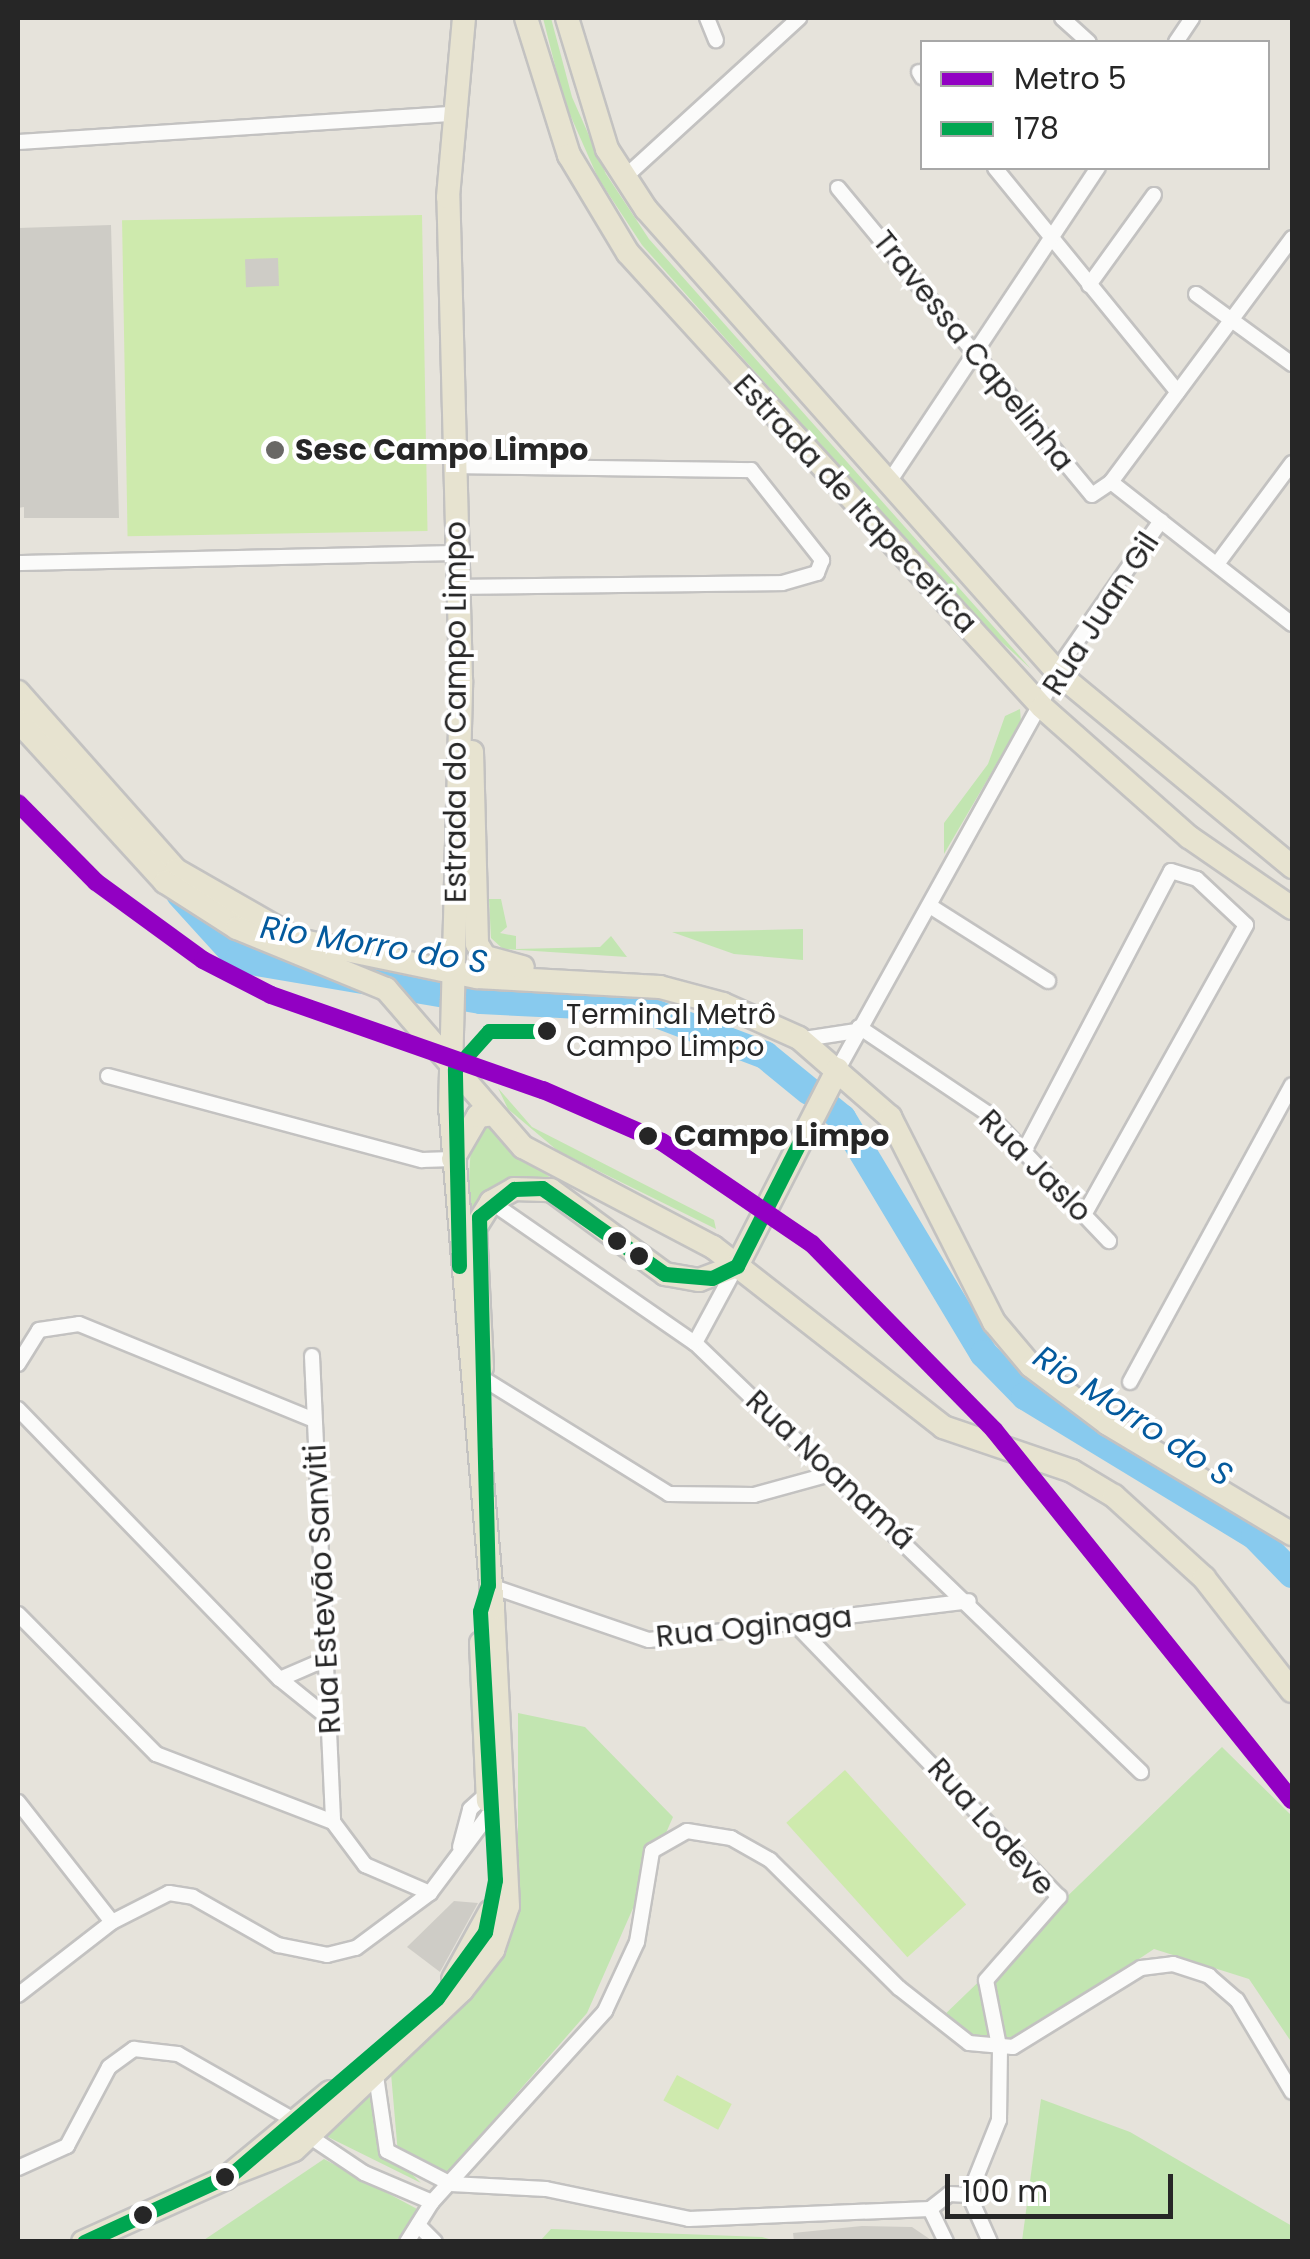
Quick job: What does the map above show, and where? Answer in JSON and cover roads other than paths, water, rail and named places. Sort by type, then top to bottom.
[{"type":"main road","name":"Estrada do Campo Limpo","points":[[83,2242],[232,2174],[283,2158],[318,2103],[437,1998],[473,1952],[496,1880],[488,1586],[476,1373],[453,1159],[453,973],[461,680],[448,197],[464,18]]},
{"type":"main road","name":"Estrada de Itapecerica","points":[[526,18],[569,155],[628,253],[1042,707],[1189,837],[1292,908]]},
{"type":"main road","name":"Estrada de Itapecerica","points":[[566,18],[594,114],[624,176],[887,485],[1059,674],[1292,867]]},
{"type":"main road","points":[[461,680],[470,711],[480,952],[496,962],[697,995],[799,1038],[890,1117],[994,1322],[1031,1366],[1108,1424],[1292,1534]]},
{"type":"main road","points":[[18,692],[140,837],[213,896],[298,940],[453,973],[610,981]]},
{"type":"main road","points":[[18,721],[166,882],[248,934],[370,979],[494,1114],[550,1165],[737,1266],[944,1427],[1072,1471],[1114,1496],[1204,1578],[1292,1691]]},
{"type":"main road","points":[[476,1373],[474,1241],[491,1202],[514,1189],[542,1188],[665,1274],[712,1278],[737,1266],[838,1069]]},
{"type":"main road","points":[[453,1159],[478,1116],[494,1114]]},
{"type":"main road","name":"Estrada do Campo Limpo","points":[[301,2130],[375,2069],[493,1950],[509,1888],[496,1802]]},
{"type":"street","points":[[707,18],[716,40]]},
{"type":"street","points":[[624,176],[799,18]]},
{"type":"street","points":[[1062,18],[1086,40]]},
{"type":"street","points":[[1177,40],[1192,18]]},
{"type":"street","points":[[18,142],[454,114]]},
{"type":"street","points":[[997,170],[1178,392]]},
{"type":"street","points":[[887,485],[1097,170]]},
{"type":"street","name":"Travessa Capelinha","points":[[838,188],[1089,493],[1111,482]]},
{"type":"street","points":[[1089,284],[1154,196]]},
{"type":"street","points":[[1292,238],[1111,482],[1292,624]]},
{"type":"street","points":[[1196,294],[1292,364]]},
{"type":"street","points":[[1217,564],[1292,463]]},
{"type":"street","points":[[456,466],[751,470],[822,560],[816,573],[782,583],[459,587]]},
{"type":"street","name":"Rua Juan Gil","points":[[838,1069],[1059,674],[1161,521]]},
{"type":"street","points":[[18,564],[458,554]]},
{"type":"street","points":[[1024,1150],[1171,871],[1198,880],[1246,925],[1084,1214]]},
{"type":"street","points":[[930,906],[1048,982]]},
{"type":"street","points":[[799,1038],[855,1034]]},
{"type":"street","name":"Rua Jaslo","points":[[855,1034],[988,1113],[1109,1241]]},
{"type":"street","points":[[108,1076],[422,1160],[453,1159]]},
{"type":"street","points":[[1130,1382],[1292,1086]]},
{"type":"street","name":"Rua Noanamá","points":[[491,1202],[695,1342],[969,1601],[1142,1772]]},
{"type":"street","points":[[695,1342],[737,1266]]},
{"type":"street","points":[[18,1364],[39,1330],[79,1324],[314,1420]]},
{"type":"street","name":"Rua Estevão Sanviti","points":[[312,1356],[332,1721],[333,1822]]},
{"type":"street","points":[[476,1373],[668,1494],[754,1495],[834,1474]]},
{"type":"street","points":[[18,1408],[280,1678],[332,1721]]},
{"type":"street","name":"Rua Oginaga","points":[[488,1586],[650,1640],[969,1601]]},
{"type":"street","points":[[18,1614],[156,1754],[333,1822],[365,1865],[430,1893]]},
{"type":"street","name":"Rua Lodeve","points":[[796,1625],[1059,1897],[986,1980],[1000,2051]]},
{"type":"street","points":[[280,1678],[326,1659]]},
{"type":"street","points":[[18,1802],[112,1922]]},
{"type":"street","points":[[460,1847],[470,1809],[496,1802]]},
{"type":"street","points":[[18,1995],[112,1922],[158,1896],[181,1893],[278,1944],[327,1954],[376,1937],[430,1893],[496,1802]]},
{"type":"street","points":[[407,2242],[432,2202],[605,2011],[636,1942],[647,1862],[658,1842],[677,1833],[711,1832],[754,1848],[934,2018],[969,2043],[1000,2051],[1141,1968],[1174,1964],[1209,1976],[1237,2000],[1292,2092]]},
{"type":"street","points":[[18,2168],[67,2146],[109,2066],[134,2049],[178,2054],[301,2130],[432,2202]]},
{"type":"street","points":[[990,2242],[969,2195],[997,2130],[1000,2051]]},
{"type":"street","points":[[375,2069],[386,2152],[452,2184],[546,2189],[688,2219],[930,2208],[949,2194],[969,2195]]},
{"type":"street","points":[[930,2208],[946,2242]]},
{"type":"street","points":[[418,2225],[435,2242]]},
{"type":"waterway","name":"Rio Morro do S","points":[[180,894],[239,959],[481,1000],[641,1008],[765,1055],[809,1091]]},
{"type":"waterway","name":"Rio Morro do S","points":[[822,1102],[842,1118],[984,1354],[1025,1396],[1255,1536],[1292,1574]]},
{"type":"metro line","name":"5","points":[[18,803],[96,882],[203,960],[271,995],[543,1090],[662,1142],[812,1244],[994,1430],[1292,1800]]},
{"type":"place","name":"Sesc Campo Limpo","points":[[275,450]]},
{"type":"place","name":"Terminal Metrô Campo Limpo","points":[[547,1031]]},
{"type":"place","name":"Campo Limpo","points":[[648,1136]]}]
